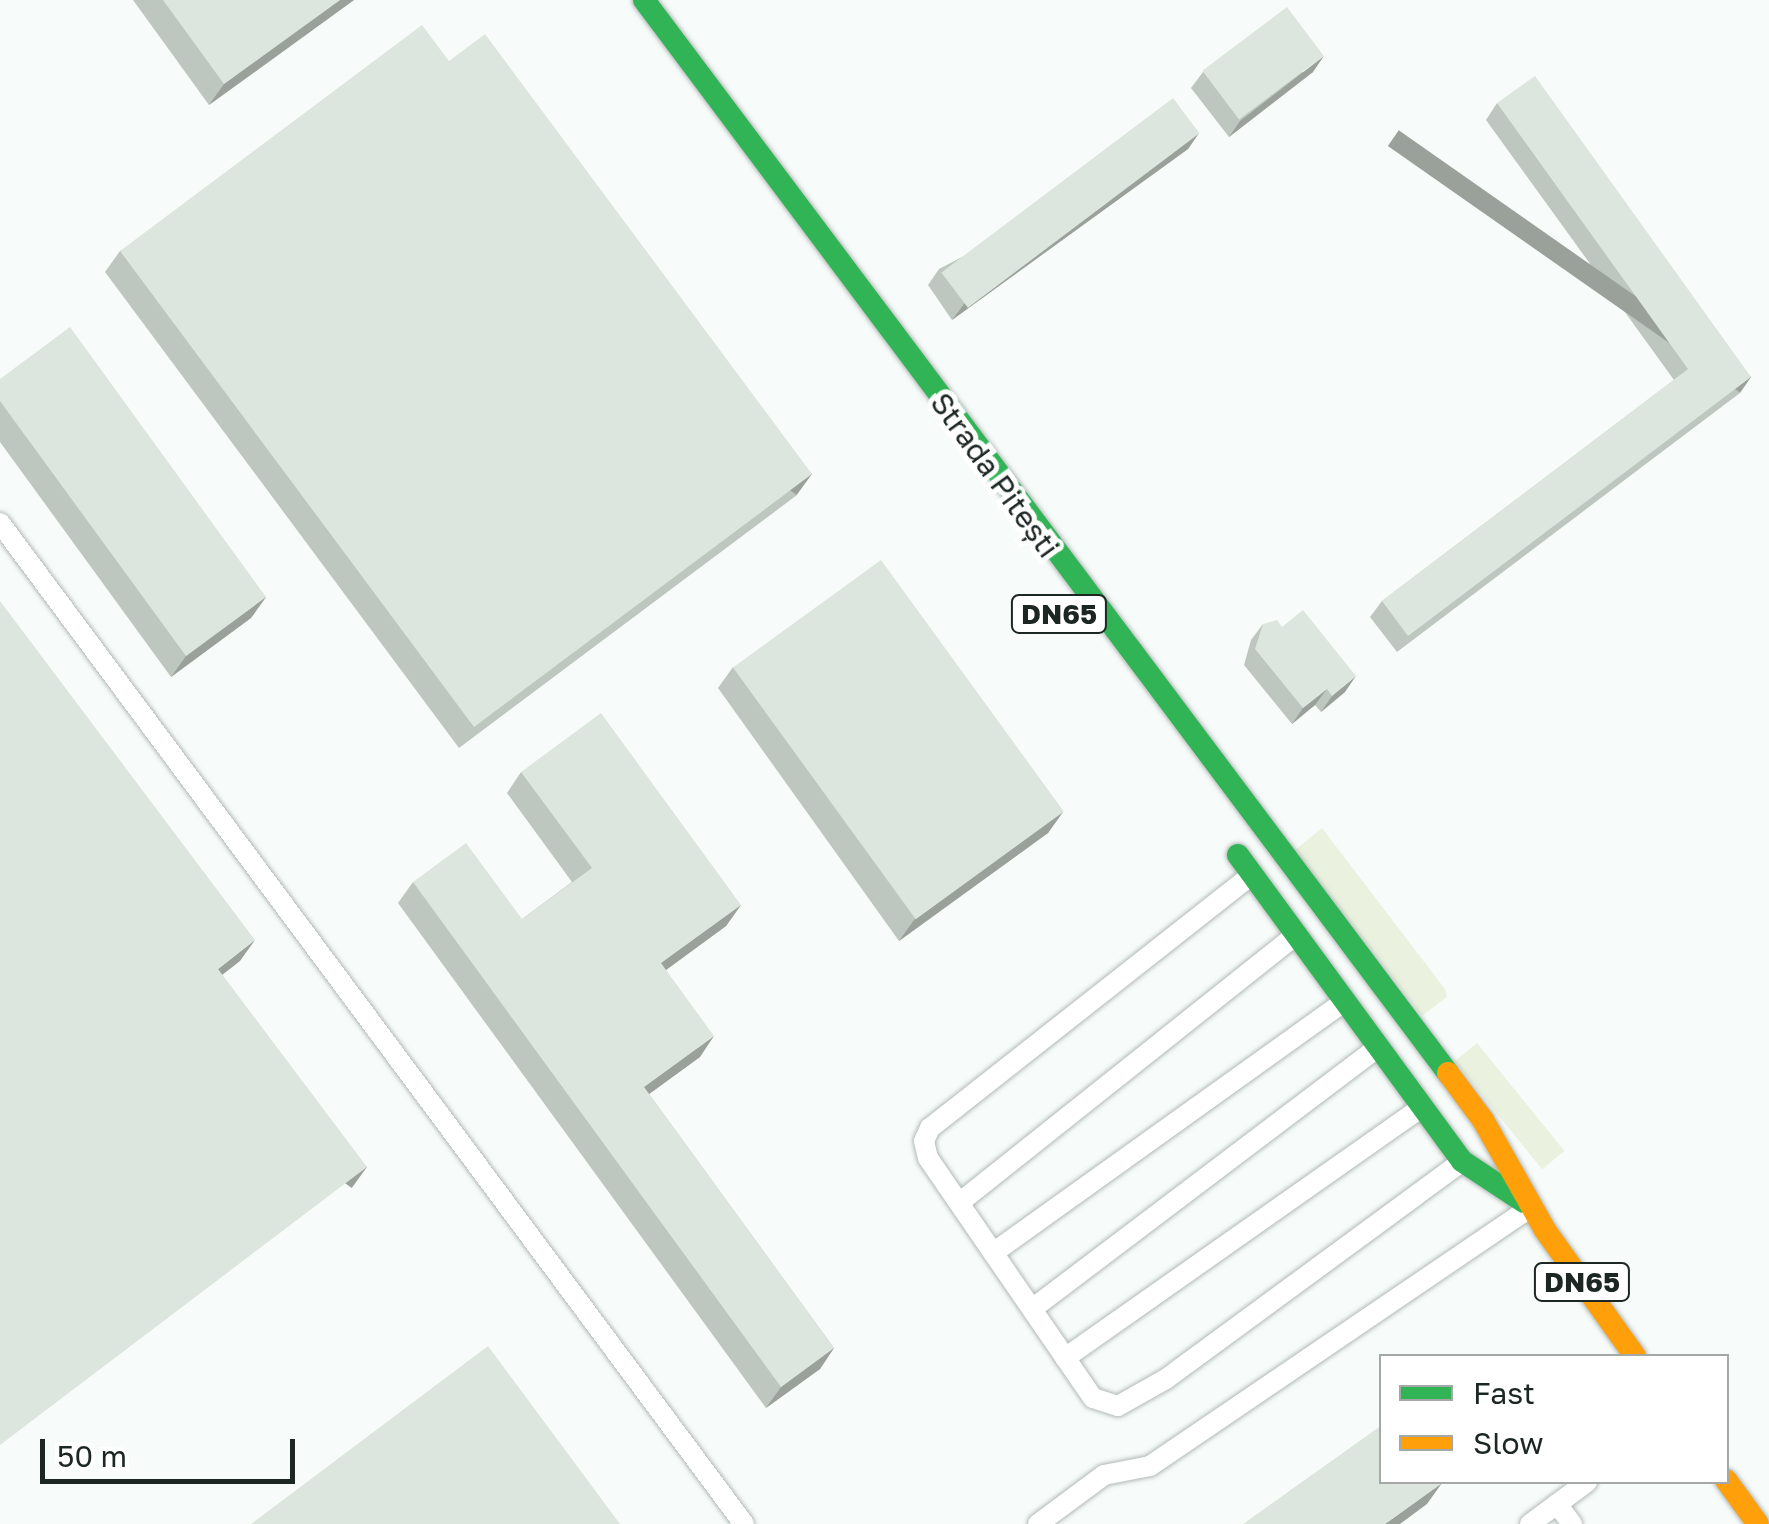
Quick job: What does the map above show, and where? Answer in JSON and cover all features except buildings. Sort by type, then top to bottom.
[{"type":"main road","name":"Strada Pitești","points":[[644,0],[1483,1120],[1530,1207],[1635,1354]]},
{"type":"main road","name":"Strada Pitești","points":[[1217,827],[1462,1162],[1530,1207]]},
{"type":"main road","points":[[1729,1484],[1758,1524]]},
{"type":"lane","points":[[0,523],[744,1524]]},
{"type":"lane","points":[[1252,875],[930,1128],[928,1158],[1093,1398],[1127,1403],[1462,1162]]},
{"type":"lane","points":[[958,1203],[1296,935]]},
{"type":"lane","points":[[993,1253],[1345,1001]]},
{"type":"lane","points":[[1032,1310],[1379,1047]]},
{"type":"lane","points":[[1066,1358],[1423,1106]]},
{"type":"lane","points":[[1038,1524],[1104,1475],[1150,1466],[1530,1207]]},
{"type":"lane","points":[[1530,1524],[1584,1484]]},
{"type":"lane","points":[[1557,1504],[1572,1524]]},
{"type":"green space","points":[[1322,828],[1445,989],[1447,997],[1422,1016],[1295,850]]},
{"type":"green space","points":[[1477,1043],[1564,1151],[1542,1169],[1454,1061]]},
{"type":"traffic: fast","points":[[644,0],[1448,1073]]},
{"type":"traffic: fast","points":[[1238,855],[1462,1161],[1524,1202]]},
{"type":"traffic: slow","points":[[1448,1073],[1483,1120],[1545,1230],[1634,1354]]},
{"type":"traffic: slow","points":[[1729,1484],[1758,1524]]}]
